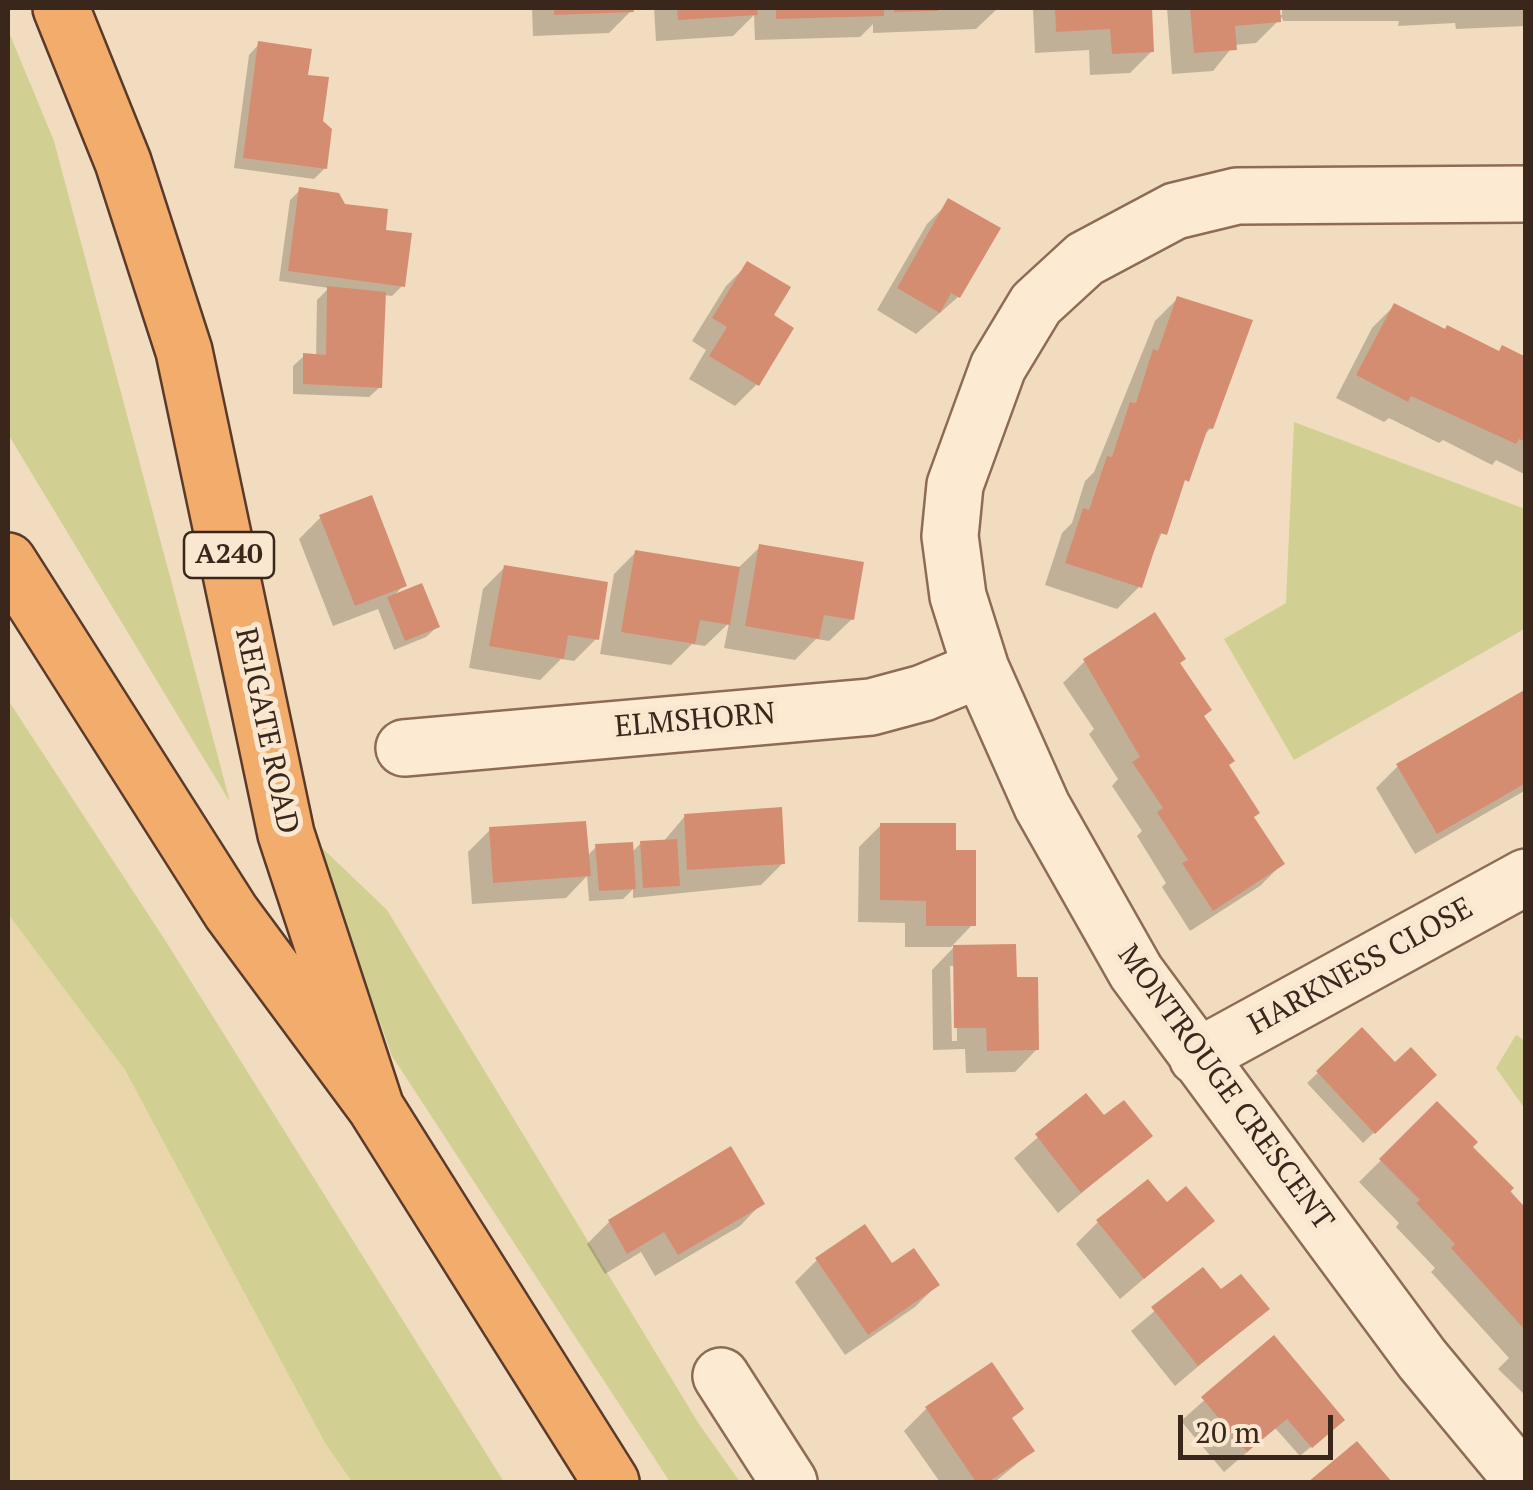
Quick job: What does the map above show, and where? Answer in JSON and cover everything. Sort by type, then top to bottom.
[{"type":"highway","name":"REIGATE ROAD","points":[[61,8],[124,162],[184,351],[286,834],[376,1108]]},
{"type":"highway","name":"REIGATE ROAD","points":[[8,560],[231,912],[376,1108],[611,1482]]},
{"type":"street","name":"MONTROUGE CRESCENT","points":[[1524,1482],[1422,1359],[1136,972],[1052,822],[981,669],[958,596],[950,536],[955,485],[998,367],[1036,304],[1085,259],[1174,210],[1236,196],[1526,194]]},
{"type":"street","name":"ELMSHORN","points":[[404,748],[871,707],[923,693],[981,669]]},
{"type":"street","name":"HARKNESS CLOSE","points":[[1197,1057],[1526,877]]},
{"type":"street","points":[[722,1376],[790,1482]]},
{"type":"shaded area","points":[[8,30],[54,141],[230,802],[8,434]]},
{"type":"shaded area","points":[[1294,422],[1525,509],[1526,628],[1294,760],[1224,639],[1286,603]]},
{"type":"shaded area","points":[[8,700],[165,940],[504,1482],[352,1482],[325,1443],[125,1070],[8,914]]},
{"type":"shaded area","points":[[316,842],[387,910],[699,1424],[740,1482],[670,1482],[392,1056]]},
{"type":"shaded area","points":[[8,914],[125,1070],[325,1443],[352,1482],[8,1482]]},
{"type":"shaded area","points":[[1516,1035],[1525,1041],[1525,1109],[1496,1068]]},
{"type":"building","points":[[554,8],[633,8],[634,12],[554,15]]},
{"type":"building","points":[[677,8],[757,8],[758,15],[678,20]]},
{"type":"building","points":[[776,8],[884,8],[884,16],[776,19]]},
{"type":"building","points":[[894,8],[938,8],[938,11],[894,12]]},
{"type":"building","points":[[1055,8],[1152,8],[1154,52],[1112,54],[1110,29],[1056,32]]},
{"type":"building","points":[[1190,8],[1280,8],[1281,22],[1235,26],[1237,50],[1194,53]]},
{"type":"building","points":[[258,41],[312,49],[308,75],[329,77],[323,121],[332,129],[327,169],[243,158]]},
{"type":"building","points":[[299,187],[339,193],[345,204],[388,209],[386,230],[412,233],[405,287],[288,271]]},
{"type":"building","points":[[948,198],[1001,228],[960,298],[951,293],[940,313],[897,288]]},
{"type":"building","points":[[747,261],[791,287],[774,315],[794,328],[759,386],[709,356],[727,327],[712,318]]},
{"type":"building","points":[[327,286],[386,292],[382,388],[303,384],[303,353],[326,355]]},
{"type":"building","points":[[1177,296],[1253,320],[1213,429],[1208,428],[1189,482],[1185,480],[1167,535],[1160,533],[1142,588],[1065,563],[1083,508],[1089,510],[1107,456],[1112,457],[1130,402],[1136,403],[1153,349],[1158,351]]},
{"type":"building","points":[[1394,303],[1445,329],[1447,325],[1499,351],[1502,345],[1526,357],[1526,442],[1519,439],[1516,444],[1411,396],[1408,402],[1356,375]]},
{"type":"building","points":[[372,495],[407,586],[355,606],[319,515]]},
{"type":"building","points":[[759,544],[864,562],[854,620],[824,615],[819,639],[745,626]]},
{"type":"building","points":[[635,550],[740,567],[730,625],[700,620],[695,644],[621,632]]},
{"type":"building","points":[[504,565],[608,582],[599,640],[568,635],[564,659],[489,646]]},
{"type":"building","points":[[422,583],[440,627],[405,641],[387,597]]},
{"type":"building","points":[[1155,612],[1186,659],[1180,663],[1212,710],[1204,716],[1235,761],[1229,765],[1260,813],[1254,817],[1285,864],[1213,911],[1182,863],[1188,860],[1157,812],[1163,808],[1132,762],[1140,757],[1083,659]]},
{"type":"building","points":[[1526,689],[1526,783],[1437,834],[1396,764]]},
{"type":"building","points":[[782,807],[785,864],[687,870],[684,814]]},
{"type":"building","points":[[586,821],[591,876],[493,883],[489,827]]},
{"type":"building","points":[[880,823],[956,823],[956,850],[976,850],[976,926],[926,926],[926,901],[880,900]]},
{"type":"building","points":[[677,839],[680,886],[643,888],[640,841]]},
{"type":"building","points":[[633,842],[636,889],[599,891],[595,844]]},
{"type":"building","points":[[1016,944],[1017,977],[1038,977],[1039,1050],[987,1051],[986,1028],[954,1028],[953,945]]},
{"type":"building","points":[[1362,1027],[1395,1062],[1411,1047],[1437,1075],[1375,1134],[1316,1071]]},
{"type":"building","points":[[1086,1093],[1104,1115],[1124,1100],[1153,1136],[1081,1193],[1035,1134]]},
{"type":"building","points":[[1437,1101],[1478,1142],[1473,1147],[1514,1188],[1510,1192],[1526,1208],[1526,1331],[1451,1248],[1455,1244],[1416,1203],[1420,1200],[1379,1159]]},
{"type":"building","points":[[731,1146],[765,1204],[678,1255],[664,1232],[627,1254],[608,1220]]},
{"type":"building","points":[[1148,1179],[1167,1202],[1186,1186],[1215,1221],[1144,1279],[1096,1220]]},
{"type":"building","points":[[865,1224],[892,1263],[914,1248],[940,1285],[868,1335],[815,1258]]},
{"type":"building","points":[[1203,1267],[1221,1289],[1241,1274],[1270,1309],[1198,1366],[1151,1307]]},
{"type":"building","points":[[1274,1335],[1345,1420],[1312,1448],[1287,1419],[1247,1452],[1201,1397]]},
{"type":"building","points":[[992,1362],[1024,1409],[1012,1418],[1035,1451],[988,1482],[976,1482],[925,1407]]},
{"type":"building","points":[[1357,1441],[1392,1482],[1308,1482]]}]
